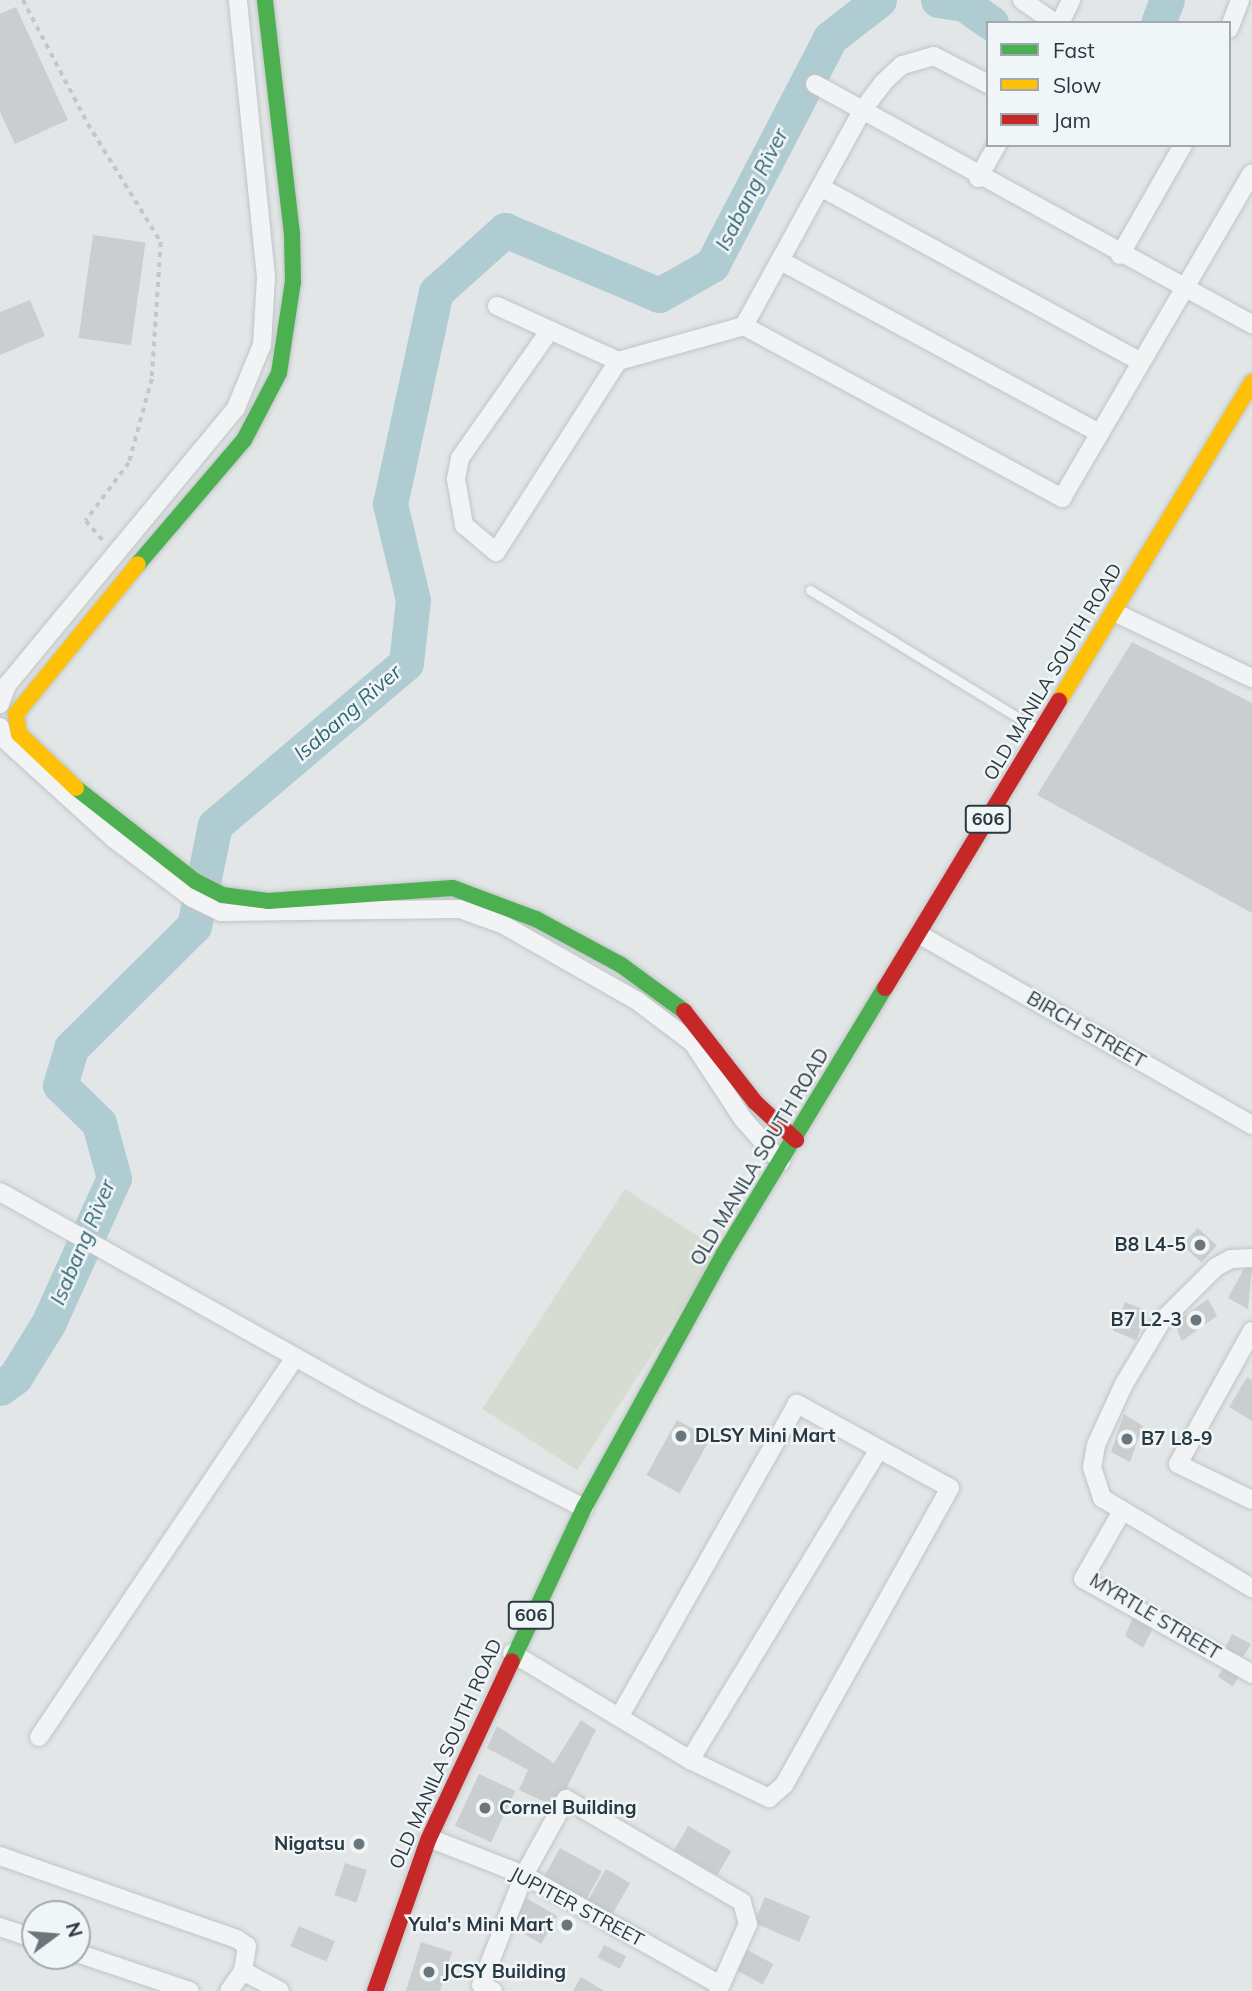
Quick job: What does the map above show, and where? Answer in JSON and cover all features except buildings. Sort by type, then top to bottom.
[{"type":"main road","points":[[194,889],[66,780],[19,734],[16,714],[147,551],[244,440],[279,373],[293,282],[292,234],[265,0]]},
{"type":"main road","name":"OLD MANILA SOUTH ROAD","points":[[375,1991],[429,1838],[512,1653],[584,1508],[781,1162],[1252,382]]},
{"type":"main road","points":[[222,904],[453,888],[536,919],[621,965],[689,1015],[755,1102],[796,1140]]},
{"type":"street","points":[[0,704],[7,685],[236,408],[262,345],[266,277],[238,0]]},
{"type":"street","points":[[1022,0],[1054,21]]},
{"type":"street","points":[[1058,21],[1071,0]]},
{"type":"street","points":[[1231,24],[1240,0]]},
{"type":"street","points":[[744,326],[862,111],[883,83],[916,58],[951,61],[986,83]]},
{"type":"street","points":[[816,84],[978,178],[1252,324]]},
{"type":"street","points":[[978,178],[996,147]]},
{"type":"street","points":[[1120,255],[1182,147]]},
{"type":"street","points":[[497,306],[618,361],[744,326],[1062,498],[1252,173]]},
{"type":"street","points":[[822,188],[1142,362]]},
{"type":"street","points":[[262,235],[292,234]]},
{"type":"street","points":[[781,261],[1098,433]]},
{"type":"street","points":[[550,330],[460,458],[456,480],[464,526],[496,552],[618,361]]},
{"type":"street","points":[[131,534],[147,551]]},
{"type":"street","points":[[1114,612],[1252,678]]},
{"type":"street","points":[[0,727],[2,737],[113,838],[222,904],[460,909],[502,924],[636,1000],[693,1043],[743,1119],[781,1162]]},
{"type":"street","name":"BIRCH STREET","points":[[920,935],[1252,1125]]},
{"type":"street","points":[[0,1192],[295,1357],[584,1508]]},
{"type":"street","points":[[1252,1258],[1231,1259],[1216,1267],[1161,1322],[1125,1384],[1092,1467],[1102,1498],[1121,1513],[1252,1588]]},
{"type":"street","points":[[1249,1342],[1178,1464],[1252,1500]]},
{"type":"street","points":[[39,1737],[295,1357]]},
{"type":"street","points":[[512,1653],[690,1760],[769,1798],[784,1785],[950,1488],[878,1451],[797,1404],[620,1716]]},
{"type":"street","points":[[690,1760],[878,1451]]},
{"type":"street","name":"MYRTLE STREET","points":[[1121,1513],[1083,1579],[1251,1672]]},
{"type":"street","points":[[493,1991],[481,1985],[524,1875],[566,1799],[742,1902],[748,1924],[719,1988]]},
{"type":"street","name":"JUPITER STREET","points":[[429,1838],[524,1875],[719,1988]]},
{"type":"street","points":[[0,1856],[237,1939],[247,1946],[243,1971],[229,1991]]},
{"type":"street","points":[[0,1927],[21,1934]]},
{"type":"street","points":[[91,1958],[190,1991]]},
{"type":"street","points":[[243,1971],[280,1991]]},
{"type":"lane","points":[[810,590],[1041,732]]},
{"type":"path","points":[[23,0],[89,124],[161,242],[152,379],[130,463],[86,521],[114,553]]},
{"type":"shaded area","points":[[625,1189],[720,1251],[577,1470],[482,1409]]},
{"type":"waterway","name":"Isabang River","points":[[0,1388],[15,1377],[48,1324],[114,1178],[99,1123],[60,1085],[71,1048],[194,926],[215,825],[406,663],[413,600],[390,504],[436,292],[505,230],[659,295],[712,265],[830,38],[879,0]]},
{"type":"waterway","name":"Isabang River","points":[[938,0],[964,4],[988,21]]},
{"type":"waterway","name":"Isabang River","points":[[1159,21],[1167,0]]},
{"type":"traffic: fast","points":[[138,564],[244,440],[279,373],[293,282],[292,234],[265,0]]},
{"type":"traffic: fast","points":[[76,788],[195,881],[222,895],[268,901],[453,888],[536,919],[621,965],[684,1011]]},
{"type":"traffic: fast","points":[[512,1661],[584,1508],[723,1255],[885,988]]},
{"type":"traffic: slow","points":[[1059,701],[1252,382]]},
{"type":"traffic: slow","points":[[76,788],[19,734],[16,714],[138,564]]},
{"type":"traffic: jam","points":[[885,988],[1059,701]]},
{"type":"traffic: jam","points":[[684,1011],[755,1102],[796,1140]]},
{"type":"traffic: jam","points":[[375,1991],[429,1838],[512,1661]]},
{"type":"place","name":"B8 L4-5","points":[[1200,1245]]},
{"type":"place","name":"B7 L2-3","points":[[1196,1320]]},
{"type":"place","name":"DLSY Mini Mart","points":[[681,1436]]},
{"type":"place","name":"B7 L8-9","points":[[1127,1439]]},
{"type":"place","name":"Cornel Building","points":[[485,1808]]},
{"type":"place","name":"Nigatsu","points":[[359,1844]]},
{"type":"place","name":"Yula's Mini Mart","points":[[567,1925]]},
{"type":"place","name":"JCSY Building","points":[[429,1972]]}]
